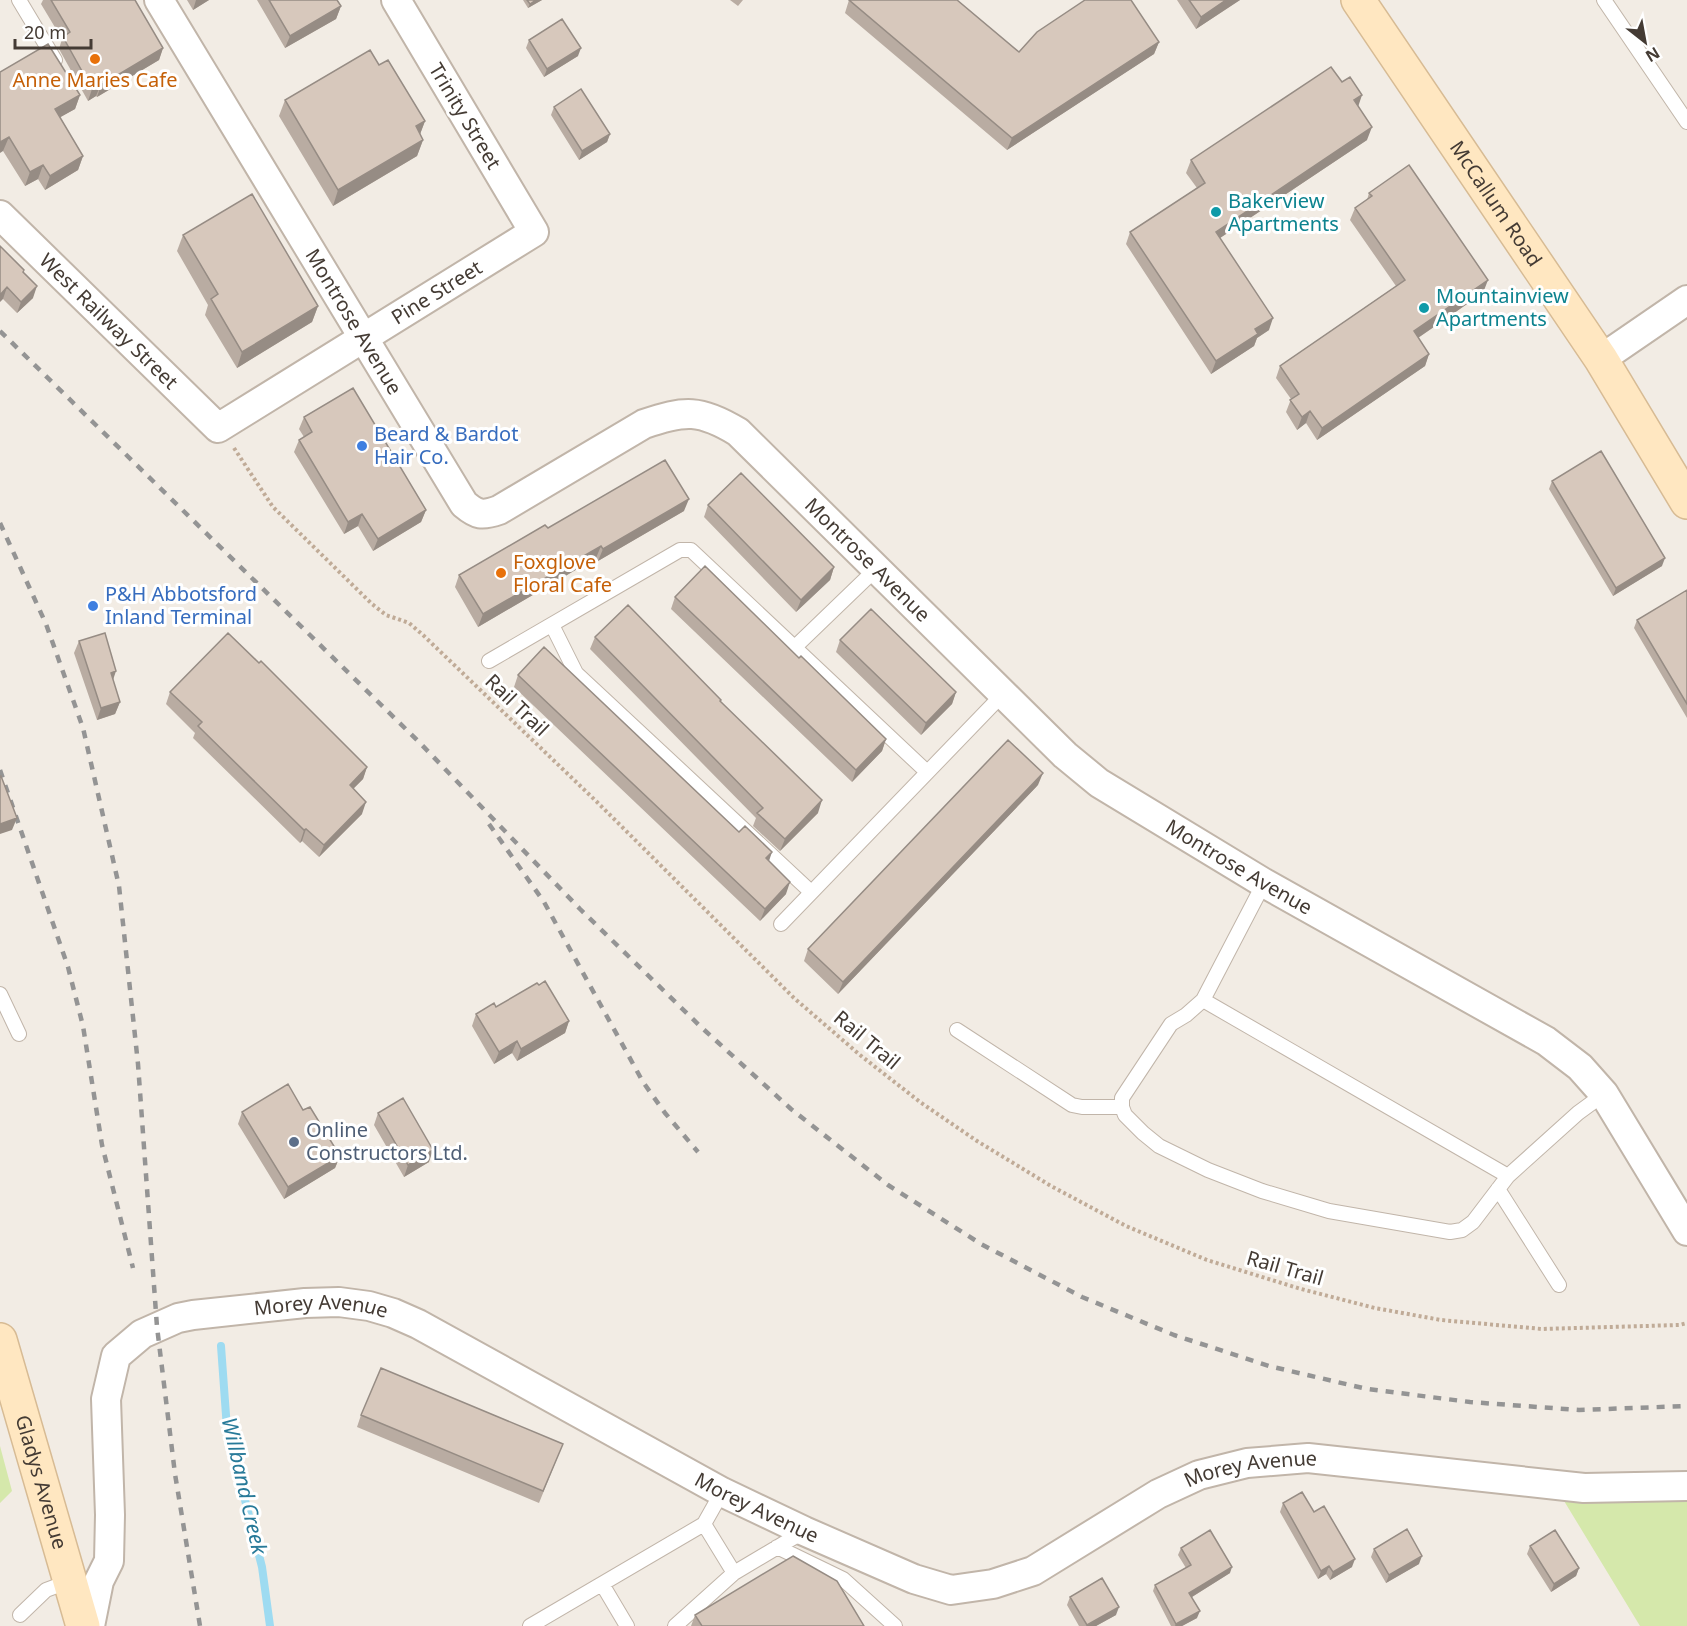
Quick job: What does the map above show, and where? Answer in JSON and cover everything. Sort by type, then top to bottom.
[{"type":"street","name":"Montrose Avenue","points":[[159,0],[464,504],[472,511],[488,514],[499,510],[644,424],[665,417],[695,413],[707,415],[738,432],[1065,755],[1099,783],[1264,883],[1545,1041],[1580,1067],[1604,1095],[1687,1231]]},
{"type":"street","name":"Trinity Street","points":[[396,0],[534,232]]},
{"type":"street","name":"McCallum Road","points":[[1358,0],[1601,359],[1687,502]]},
{"type":"street","name":"West Railway Street","points":[[0,214],[218,428]]},
{"type":"street","name":"Pine Street","points":[[218,428],[534,232]]},
{"type":"street","points":[[1601,359],[1687,300]]},
{"type":"street","name":"Morey Avenue","points":[[90,1626],[99,1581],[109,1561],[110,1515],[106,1399],[116,1356],[142,1334],[177,1318],[305,1303],[339,1302],[393,1312],[722,1492],[914,1580],[951,1590],[993,1584],[1033,1571],[1158,1494],[1199,1475],[1247,1463],[1308,1458],[1584,1488],[1687,1486]]},
{"type":"street","name":"Gladys Avenue","points":[[0,1340],[83,1626]]},
{"type":"lane","points":[[19,0],[62,71]]},
{"type":"lane","points":[[1604,0],[1687,122]]},
{"type":"lane","points":[[489,661],[680,550],[691,550],[927,772]]},
{"type":"lane","points":[[795,647],[876,569]]},
{"type":"lane","points":[[552,625],[576,674],[811,892]]},
{"type":"lane","points":[[781,924],[1003,693]]},
{"type":"lane","points":[[1264,883],[1203,1000],[1171,1024],[1122,1098],[1125,1115],[1159,1146],[1208,1170],[1262,1191],[1329,1212],[1450,1232],[1462,1230],[1473,1222],[1508,1176],[1578,1113],[1604,1095]]},
{"type":"lane","points":[[0,994],[19,1034]]},
{"type":"lane","points":[[1203,1000],[1508,1176]]},
{"type":"lane","points":[[957,1030],[1072,1105],[1122,1107]]},
{"type":"lane","points":[[1498,1189],[1560,1285]]},
{"type":"lane","points":[[530,1626],[704,1524],[722,1492]]},
{"type":"lane","points":[[704,1524],[734,1573]]},
{"type":"lane","points":[[675,1626],[734,1573],[804,1531]]},
{"type":"lane","points":[[777,1547],[843,1579],[895,1626]]},
{"type":"lane","points":[[20,1615],[46,1590],[70,1581]]},
{"type":"lane","points":[[602,1584],[627,1626]]},
{"type":"path","name":"Rail Trail","points":[[218,428],[239,455],[273,507],[372,604],[386,615],[408,623],[423,634],[597,802],[794,998],[860,1055],[920,1102],[976,1141],[1051,1186],[1126,1226],[1207,1260],[1365,1306],[1442,1320],[1542,1329],[1679,1326],[1687,1323]]},
{"type":"green space","points":[[0,1446],[12,1491],[0,1503]]},
{"type":"green space","points":[[1558,1491],[1687,1493],[1687,1626],[1640,1626]]},
{"type":"building","points":[[51,0],[135,0],[163,48],[92,89],[63,37],[70,32]]},
{"type":"building","points":[[269,0],[337,0],[341,6],[290,36]]},
{"type":"building","points":[[849,0],[957,0],[1019,52],[1037,32],[1085,0],[1131,0],[1159,42],[1012,138]]},
{"type":"building","points":[[1189,0],[1226,0],[1201,17]]},
{"type":"building","points":[[562,19],[581,48],[547,69],[529,40]]},
{"type":"building","points":[[48,44],[80,95],[55,109],[83,156],[50,176],[43,165],[30,172],[9,137],[0,142],[0,72]]},
{"type":"building","points":[[370,50],[379,65],[388,60],[425,121],[416,126],[423,140],[338,190],[285,100]]},
{"type":"building","name":"Bakerview Apartments","points":[[1331,67],[1342,82],[1350,77],[1362,95],[1354,100],[1372,127],[1216,232],[1273,318],[1255,329],[1258,334],[1216,361],[1130,232],[1205,183],[1191,160]]},
{"type":"building","points":[[581,89],[610,134],[582,151],[554,107]]},
{"type":"building","name":"Mountainview Apartments","points":[[1409,165],[1488,280],[1414,331],[1429,354],[1322,428],[1310,411],[1302,417],[1290,400],[1299,394],[1280,366],[1405,280],[1355,208],[1372,196],[1369,193]]},
{"type":"building","points":[[252,194],[318,306],[242,352],[211,299],[218,294],[183,235]]},
{"type":"building","points":[[0,246],[37,286],[21,302],[7,287],[0,295]]},
{"type":"building","points":[[353,388],[426,510],[378,539],[362,514],[348,522],[299,440],[312,432],[304,417]]},
{"type":"building","points":[[1601,451],[1665,558],[1616,588],[1552,481]]},
{"type":"building","points":[[665,460],[689,499],[603,549],[601,546],[483,614],[459,575],[545,525],[548,528]]},
{"type":"building","points":[[741,473],[834,567],[801,600],[708,505]]},
{"type":"building","points":[[705,566],[886,739],[856,770],[675,597]]},
{"type":"building","points":[[1687,590],[1687,704],[1637,620]]},
{"type":"building","points":[[628,605],[720,701],[822,800],[785,839],[757,813],[763,808],[595,637]]},
{"type":"building","points":[[871,609],[956,692],[926,723],[840,640]]},
{"type":"building","points":[[105,633],[116,671],[111,673],[120,702],[101,708],[79,641]]},
{"type":"building","points":[[228,633],[259,663],[261,661],[367,767],[350,785],[366,802],[324,845],[306,829],[304,830],[198,726],[202,722],[170,692]]},
{"type":"building","points":[[544,647],[739,832],[745,826],[772,852],[766,858],[790,882],[765,909],[518,675]]},
{"type":"building","points":[[1008,740],[1043,773],[843,982],[808,949]]},
{"type":"building","points":[[0,776],[17,818],[0,824]]},
{"type":"building","points":[[545,981],[569,1021],[521,1049],[517,1041],[499,1052],[476,1014],[494,1003],[496,1007],[537,983],[539,985]]},
{"type":"building","points":[[288,1084],[303,1110],[310,1107],[340,1156],[288,1187],[242,1112]]},
{"type":"building","points":[[403,1098],[433,1150],[408,1165],[378,1113]]},
{"type":"building","points":[[381,1368],[563,1444],[543,1491],[361,1415]]},
{"type":"building","points":[[1302,1492],[1314,1512],[1324,1506],[1355,1559],[1333,1572],[1329,1566],[1321,1571],[1283,1503]]},
{"type":"building","points":[[1407,1529],[1422,1556],[1389,1575],[1374,1549]]},
{"type":"building","points":[[1210,1530],[1232,1567],[1189,1593],[1200,1611],[1176,1624],[1155,1585],[1191,1565],[1181,1548]]},
{"type":"building","points":[[1555,1530],[1579,1568],[1554,1584],[1530,1546]]},
{"type":"building","points":[[793,1556],[837,1581],[864,1626],[702,1626],[695,1615]]},
{"type":"building","points":[[1102,1578],[1119,1607],[1087,1625],[1070,1597]]},
{"type":"waterway","name":"Willband Creek","points":[[221,1346],[227,1429],[262,1567],[270,1626]]},
{"type":"railway","points":[[0,331],[419,742],[580,909],[701,1027],[791,1109],[888,1185],[981,1244],[1082,1297],[1174,1335],[1269,1366],[1367,1389],[1470,1402],[1579,1410],[1687,1406]]},
{"type":"railway","points":[[0,523],[46,624],[83,728],[119,886],[138,1064],[157,1327],[175,1474],[200,1626]]},
{"type":"railway","points":[[0,770],[68,967],[83,1026],[102,1145],[133,1268]]},
{"type":"railway","points":[[489,824],[544,902],[643,1082],[665,1113],[698,1152]]},
{"type":"place","name":"Anne Maries Cafe","points":[[95,59]]},
{"type":"place","name":"Bakerview Apartments","points":[[1216,212]]},
{"type":"place","name":"Mountainview Apartments","points":[[1424,308]]},
{"type":"place","name":"Beard & Bardot Hair Co.","points":[[362,446]]},
{"type":"place","name":"Foxglove Floral Cafe","points":[[501,573]]},
{"type":"place","name":"P&H Abbotsford Inland Terminal","points":[[93,606]]},
{"type":"place","name":"Online Constructors Ltd.","points":[[294,1142]]}]
